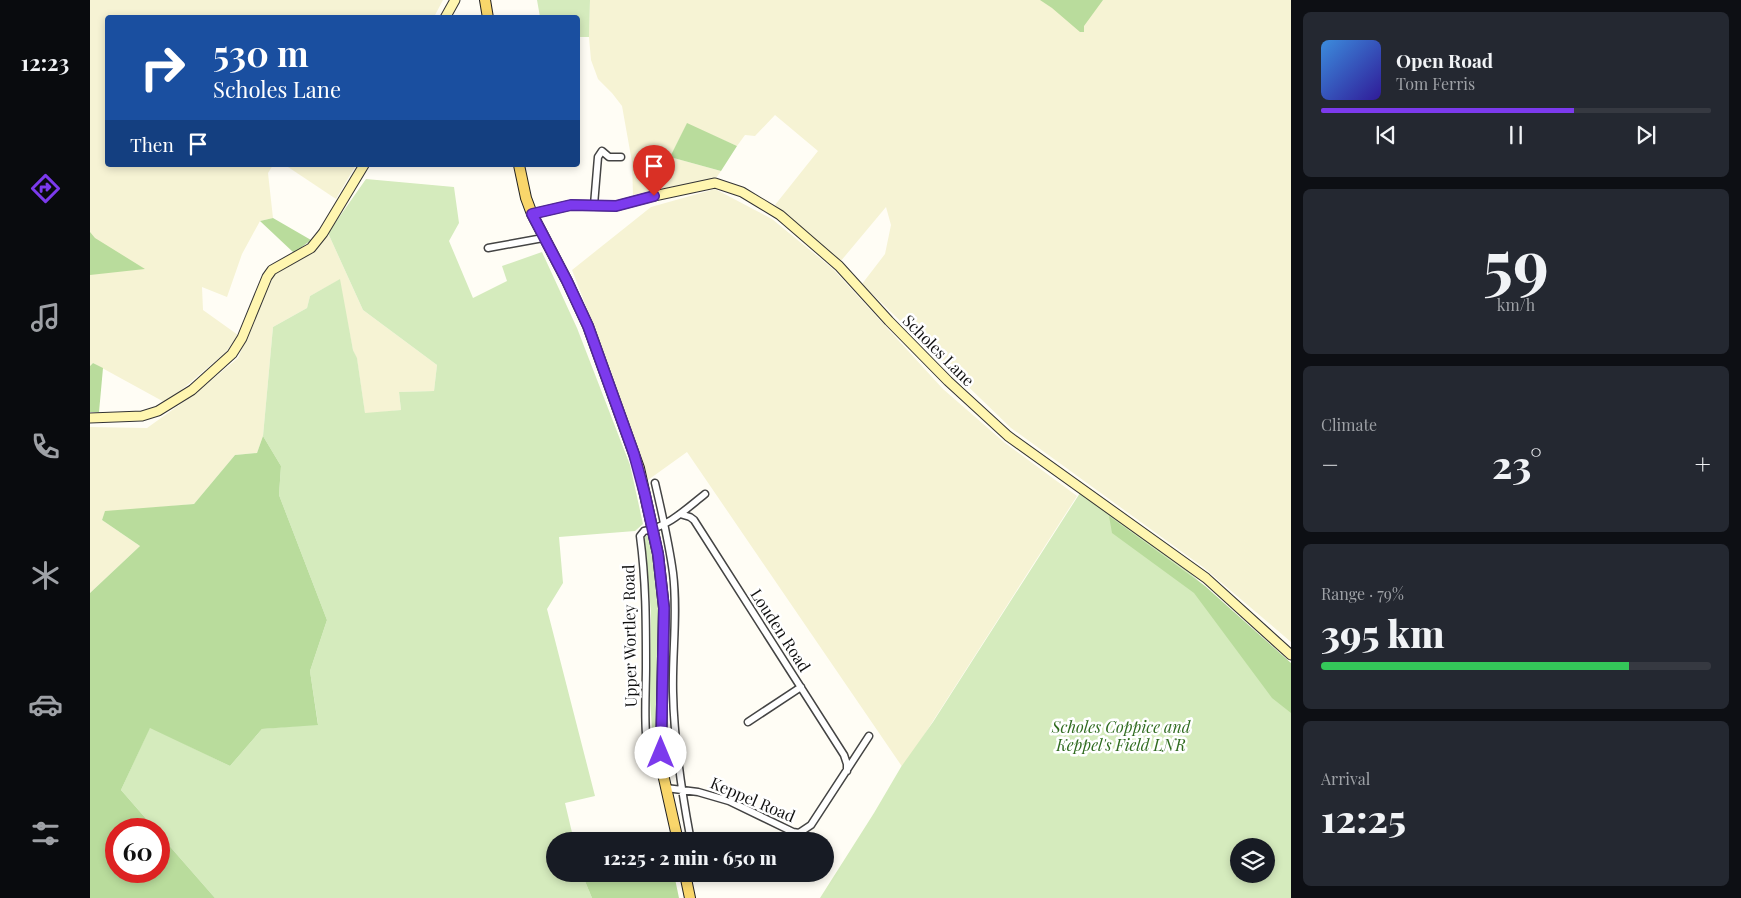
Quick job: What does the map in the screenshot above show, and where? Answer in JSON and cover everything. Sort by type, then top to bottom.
[{"type":"main road","points":[[484,0],[487,15]]},
{"type":"main road","name":"Upper Wortley Road","points":[[519,167],[526,198],[532,214],[588,326],[638,468],[654,530],[664,608],[660,733],[663,774],[676,832]]},
{"type":"main road","points":[[687,882],[690,898]]},
{"type":"street","points":[[448,15],[456,0]]},
{"type":"street","points":[[594,206],[598,157],[602,151],[609,157],[621,156]]},
{"type":"street","points":[[90,418],[142,416],[158,411],[192,390],[232,354],[242,338],[272,270],[311,248],[324,233],[363,167]]},
{"type":"street","name":"Scholes Lane","points":[[532,214],[571,205],[616,206],[715,183],[742,192],[780,215],[839,266],[948,382],[1008,436],[1206,578],[1291,655]]},
{"type":"street","points":[[488,248],[543,238]]},
{"type":"street","points":[[655,483],[665,525],[673,573],[675,604],[673,691],[676,741],[681,790],[689,832]]},
{"type":"street","points":[[654,530],[665,525],[705,494]]},
{"type":"street","name":"Louden Road","points":[[680,514],[694,520],[844,755],[847,771]]},
{"type":"street","name":"Upper Wortley Road","points":[[654,530],[644,531],[640,536],[646,597],[647,730],[650,762],[653,770],[663,774]]},
{"type":"street","points":[[748,722],[801,687]]},
{"type":"street","name":"Keppel Road","points":[[666,788],[698,792],[729,801],[793,832],[799,833],[811,825],[870,736]]},
{"type":"shaded area","points":[[90,0],[443,0],[435,15],[105,15],[105,167],[272,167],[268,173],[273,218],[260,221],[242,254],[227,297],[202,287],[203,310],[238,335],[226,352],[166,403],[93,363],[90,366]]},
{"type":"shaded area","points":[[590,0],[1291,0],[1291,642],[1203,567],[1011,428],[862,284],[885,254],[891,225],[886,207],[840,262],[775,205],[818,151],[775,115],[755,136],[745,135],[737,146],[687,124],[670,157],[721,171],[716,178],[633,195],[632,162],[622,106],[598,79],[591,60],[589,37]]},
{"type":"shaded area","points":[[288,167],[355,167],[336,199]]},
{"type":"shaded area","points":[[715,189],[772,219],[833,269],[943,389],[1005,443],[1077,496],[903,768],[687,452],[648,480],[611,371],[572,270],[651,207]]},
{"type":"shaded area","points":[[328,233],[363,310],[437,365],[434,391],[399,392],[401,410],[365,414],[357,359],[353,350],[339,280],[310,296],[307,308],[273,327],[263,436],[257,453],[235,455],[194,504],[105,512],[102,520],[140,546],[90,593],[90,427],[147,428],[196,393],[238,358],[275,271],[315,251]]},
{"type":"green space","points":[[537,0],[590,0],[589,37],[580,37],[580,15],[540,15]]},
{"type":"green space","points":[[1040,0],[1103,0],[1084,26],[1084,32],[1080,32]]},
{"type":"green space","points":[[687,123],[737,146],[721,171],[670,157]]},
{"type":"green space","points":[[366,179],[454,187],[459,223],[449,241],[473,298],[507,281],[502,266],[542,252],[577,328],[630,465],[643,524],[635,531],[559,537],[563,583],[547,609],[595,796],[565,803],[572,832],[546,832],[546,882],[585,882],[592,898],[215,898],[170,847],[170,818],[145,818],[121,790],[150,727],[230,766],[262,729],[318,724],[310,671],[327,620],[279,495],[281,466],[263,436],[273,327],[307,308],[310,296],[340,279],[353,350],[357,358],[365,413],[401,410],[399,392],[434,391],[437,365],[363,310],[328,233]]},
{"type":"green space","points":[[273,218],[311,240],[294,253],[260,221]]},
{"type":"green space","points":[[90,232],[95,238],[145,269],[90,275]]},
{"type":"green space","points":[[93,363],[103,368],[99,412],[90,412],[90,366]]},
{"type":"green space","points":[[263,436],[281,466],[279,495],[327,620],[310,671],[318,725],[262,729],[230,766],[150,728],[121,790],[145,818],[105,818],[105,883],[170,883],[170,847],[215,898],[90,898],[90,593],[140,546],[102,520],[105,511],[194,504],[235,455],[257,453]]},
{"type":"green space","name":"Scholes Coppice and Keppel's Field LNR","points":[[1080,493],[1190,573],[1291,667],[1291,898],[820,898],[830,882],[834,882],[834,876],[901,767],[933,722]]},
{"type":"green space","points":[[1109,516],[1205,586],[1291,663],[1291,713],[1272,698],[1194,593],[1112,533]]},
{"type":"green space","points":[[649,534],[660,585],[661,632],[654,756],[650,700],[651,613],[645,540],[645,537]]},
{"type":"green space","points":[[585,882],[676,882],[679,898],[592,898]]},
{"type":"route","points":[[654,196],[616,206],[571,205],[532,214],[588,326],[634,454],[654,530],[664,608],[661,753]]}]
